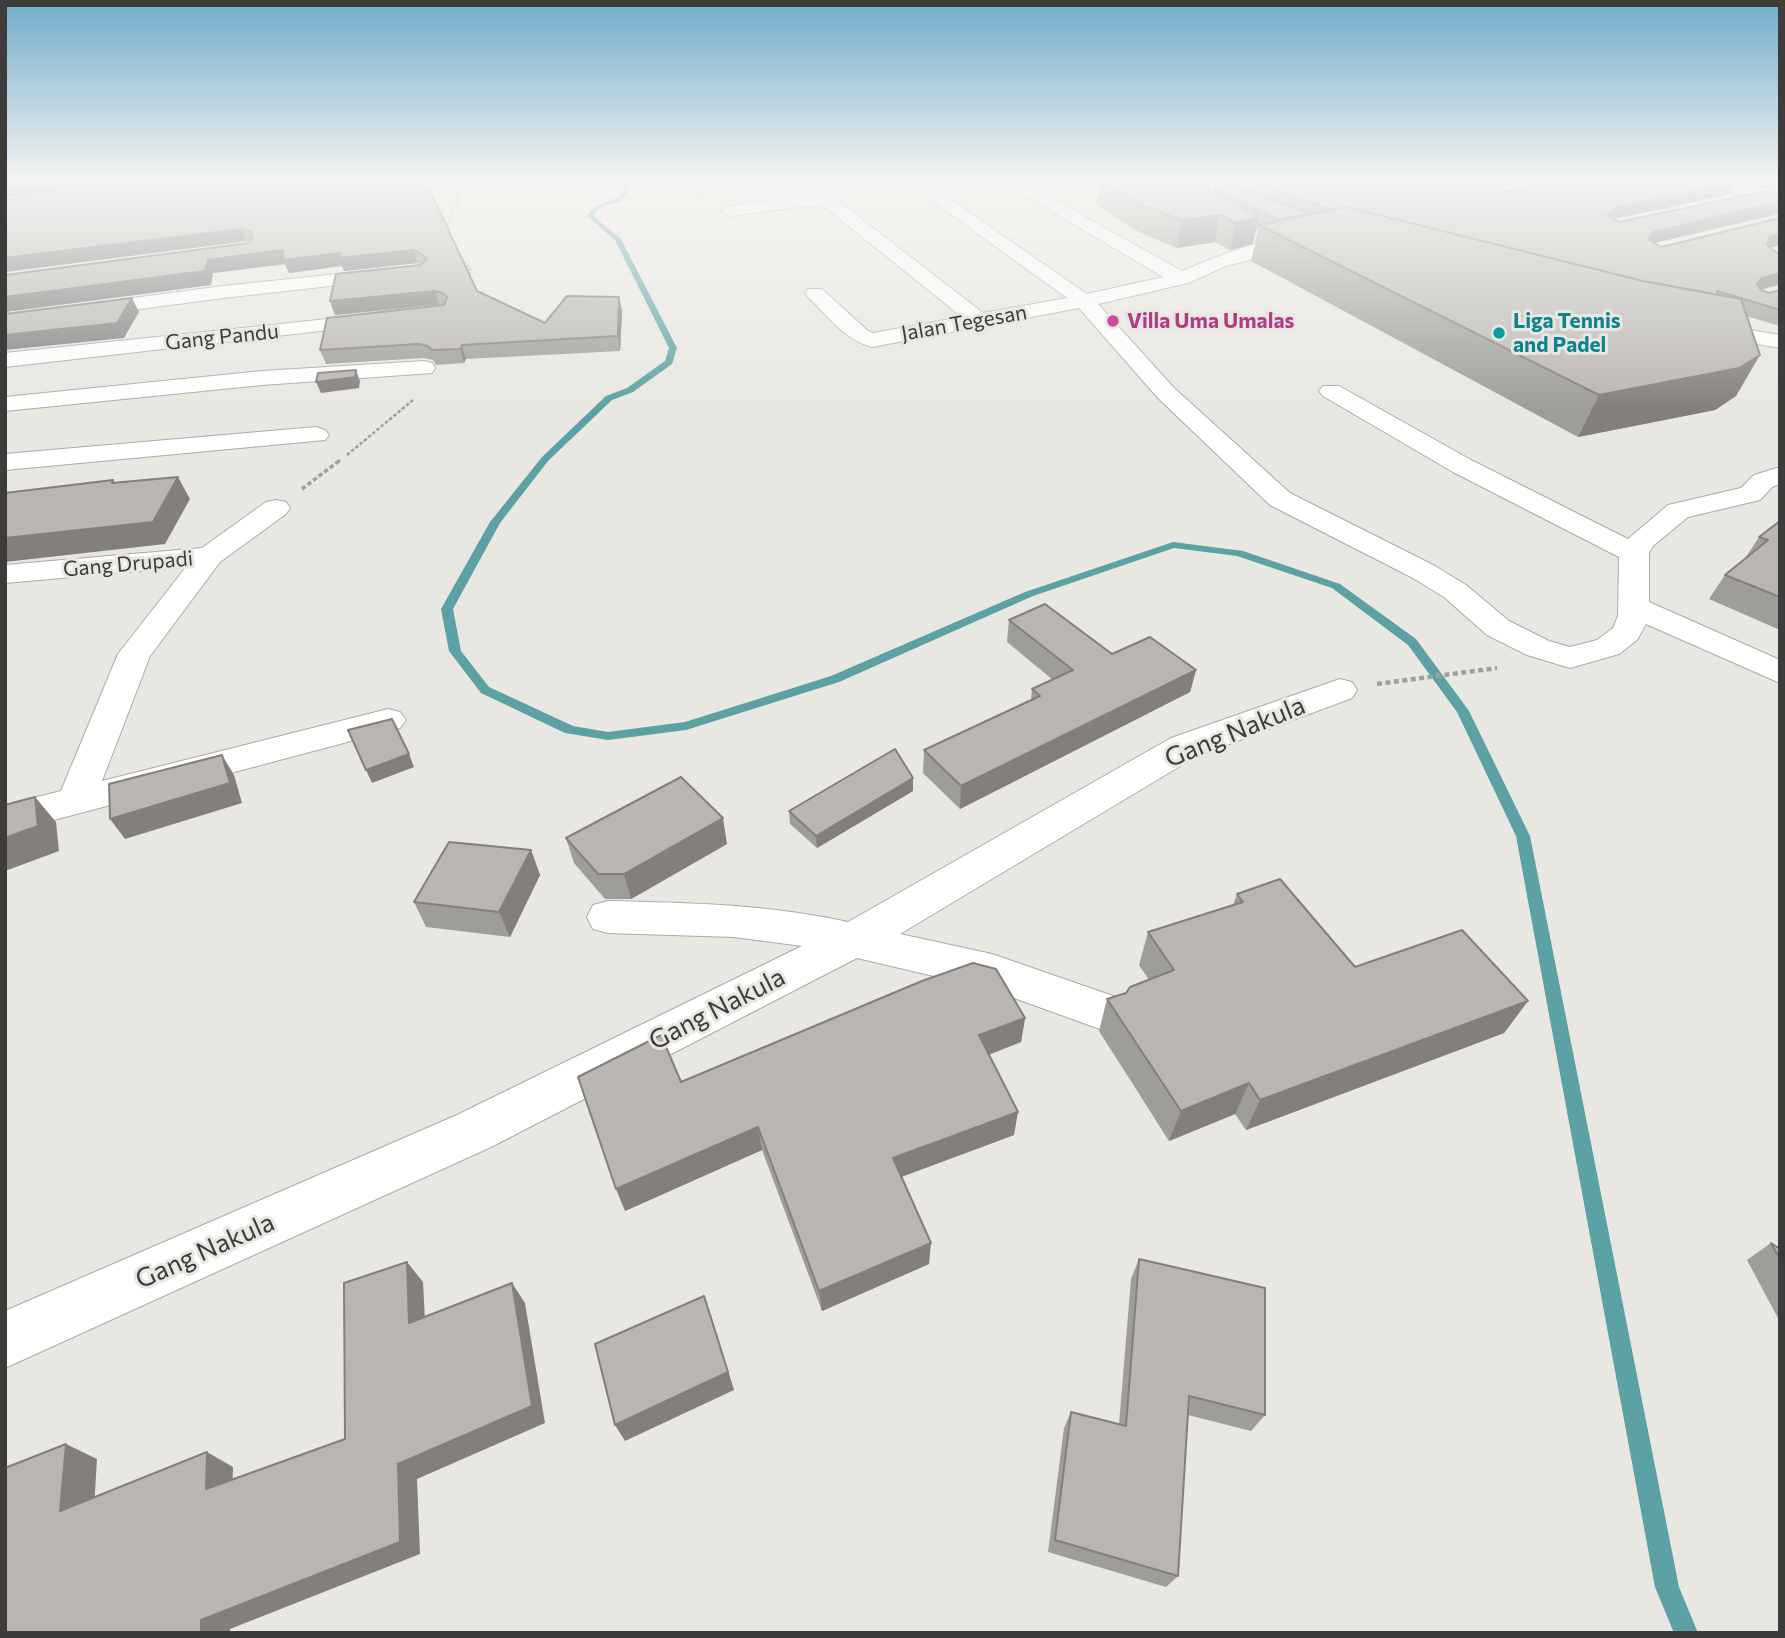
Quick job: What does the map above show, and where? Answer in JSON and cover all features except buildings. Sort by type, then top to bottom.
[{"type":"street","points":[[898,256],[980,321]]},
{"type":"street","points":[[1019,256],[1084,301],[1166,393],[1280,499],[1424,572],[1455,592],[1498,628],[1517,640],[1570,659],[1608,647],[1626,633],[1634,615],[1637,547],[1678,511],[1750,494],[1763,481],[1780,475]]},
{"type":"street","points":[[1140,256],[1181,279]]},
{"type":"street","name":"Jalan Tegesan","points":[[815,293],[860,336],[872,340],[1084,301],[1181,279],[1238,256]]},
{"type":"street","points":[[5,321],[200,295],[404,273]]},
{"type":"street","name":"Gang Pandu","points":[[5,360],[397,318]]},
{"type":"street","points":[[1686,325],[1780,342]]},
{"type":"street","points":[[5,462],[424,368]]},
{"type":"street","points":[[1331,391],[1462,466],[1637,547]]},
{"type":"street","points":[[5,404],[243,409],[316,435]]},
{"type":"street","points":[[1416,427],[1637,547]]},
{"type":"street","name":"Gang Drupadi","points":[[5,575],[210,556],[276,508]]},
{"type":"street","points":[[76,802],[108,712],[134,654],[210,556]]},
{"type":"street","points":[[1634,607],[1780,673]]},
{"type":"street","name":"Gang Nakula","points":[[5,1340],[474,1131],[852,941],[1184,747],[1340,690]]},
{"type":"street","points":[[5,819],[388,720]]},
{"type":"street","points":[[608,917],[734,920],[798,928],[919,953],[992,972],[1100,1010]]},
{"type":"path","points":[[1418,678],[1472,672]]},
{"type":"waterway","points":[[627,256],[673,348],[669,362],[630,390],[609,398],[545,459],[495,522],[447,609],[455,651],[485,690],[570,730],[608,736],[686,726],[835,679],[1029,594],[1173,545],[1239,553],[1336,586],[1412,642],[1463,711],[1523,836],[1667,1587],[1686,1633]]},
{"type":"place","name":"Villa Uma Umalas","points":[[1113,321]]},
{"type":"place","name":"Liga Tennis and Padel","points":[[1499,333]]}]
